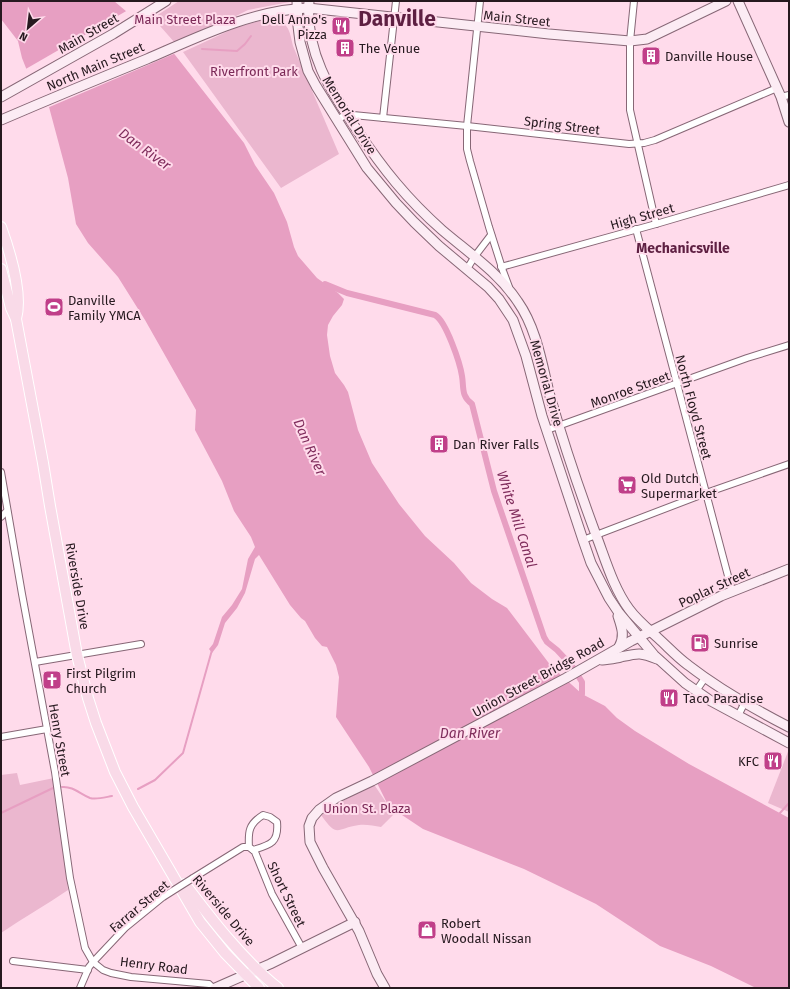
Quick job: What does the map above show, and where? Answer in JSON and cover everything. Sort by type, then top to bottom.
[{"type":"main road","name":"Main Street","points":[[297,5],[309,4],[394,17],[477,27],[630,41],[646,39],[726,1]]},
{"type":"main road","points":[[738,1],[777,88],[785,96],[789,122]]},
{"type":"main road","name":"Main Street","points":[[1,97],[107,38],[163,3]]},
{"type":"main road","name":"Memorial Drive","points":[[309,4],[310,27],[316,58],[329,87],[378,163],[413,203],[442,230],[496,275],[511,292],[525,312],[531,326],[559,426],[596,535],[624,602],[637,619],[680,658],[705,678],[788,725]]},
{"type":"main road","name":"North Main Street","points":[[1,120],[200,36],[255,16],[297,5]]},
{"type":"main road","name":"Memorial Drive","points":[[297,5],[300,42],[308,71],[336,120],[367,168],[401,209],[439,246],[488,286],[513,320],[526,356],[547,430],[583,540],[600,582],[615,607],[660,660],[685,683],[738,716],[785,741]]},
{"type":"main road","name":"Riverside Drive","points":[[1,228],[8,245],[14,270],[19,309],[16,319]]},
{"type":"main road","name":"Riverside Drive","points":[[1,269],[11,308],[16,319],[77,655],[88,698],[105,748],[133,807],[200,922],[226,953],[259,988]]},
{"type":"main road","name":"Poplar Street","points":[[651,632],[732,591],[789,569]]},
{"type":"main road","points":[[615,607],[623,628],[622,641],[619,648]]},
{"type":"main road","name":"Union Street Bridge Road","points":[[385,988],[377,974],[355,922],[323,868],[310,842],[310,826],[312,818],[319,810],[336,798],[372,781],[639,637],[651,632]]},
{"type":"main road","points":[[597,661],[620,658],[635,653],[647,655],[660,660]]},
{"type":"main road","points":[[785,741],[788,725]]},
{"type":"main road","name":"Riverside Drive","points":[[154,845],[209,916],[258,969],[278,988]]},
{"type":"main road","points":[[214,988],[258,969],[355,922]]},
{"type":"street","points":[[383,118],[396,1]]},
{"type":"street","points":[[480,1],[467,143],[470,161],[491,235],[511,292]]},
{"type":"street","points":[[634,1],[630,41],[630,110],[656,224]]},
{"type":"street","name":"Spring Street","points":[[346,115],[638,144],[655,140],[777,88]]},
{"type":"street","points":[[336,120],[346,115]]},
{"type":"street","name":"High Street","points":[[501,267],[789,185]]},
{"type":"street","points":[[401,209],[413,203]]},
{"type":"street","name":"North Floyd Street","points":[[636,229],[732,591]]},
{"type":"street","points":[[467,269],[491,235]]},
{"type":"street","name":"Monroe Street","points":[[547,430],[789,344]]},
{"type":"street","points":[[583,540],[706,493],[789,464]]},
{"type":"street","name":"Henry Street","points":[[1,472],[55,772],[70,878],[85,948],[93,962]]},
{"type":"street","points":[[1,517],[7,511]]},
{"type":"street","points":[[35,662],[141,644]]},
{"type":"street","points":[[696,691],[705,678]]},
{"type":"street","points":[[738,716],[745,702]]},
{"type":"street","points":[[1,737],[47,728]]},
{"type":"street","name":"Farrar Street","points":[[80,988],[93,962],[125,928],[163,897],[243,847],[251,848],[271,844],[276,840],[278,830],[277,822],[270,817],[263,815],[254,821],[249,829],[251,848]]},
{"type":"street","name":"Short Street","points":[[251,848],[255,852],[272,894],[302,948]]},
{"type":"street","points":[[13,961],[88,970]]},
{"type":"street","name":"Henry Road","points":[[93,962],[103,970],[111,973],[131,977],[210,984],[214,988]]},
{"type":"green space","name":"Main Street Plaza","points":[[179,1],[295,1],[248,10],[175,43],[153,18]]},
{"type":"green space","name":"Riverfront Park","points":[[267,19],[283,23],[289,30],[293,46],[339,154],[281,188],[183,52],[237,27]]},
{"type":"green space","points":[[789,749],[789,812],[768,803]]},
{"type":"green space","points":[[17,773],[20,785],[54,778],[66,864],[68,890],[1,933],[1,775]]},
{"type":"green space","name":"Union St. Plaza","points":[[373,783],[394,814],[381,827],[362,825],[334,830],[321,815]]},
{"type":"water","name":"Dan River","points":[[1,1],[114,1],[146,28],[161,37],[244,143],[255,165],[274,193],[287,222],[298,256],[317,278],[344,299],[342,305],[328,325],[327,335],[330,356],[335,373],[348,392],[358,430],[372,463],[399,504],[425,536],[454,563],[471,583],[507,608],[551,666],[582,694],[605,706],[617,718],[635,731],[689,764],[789,818],[789,988],[756,988],[711,966],[660,946],[596,904],[524,869],[423,829],[399,813],[387,803],[369,767],[336,717],[339,677],[336,665],[327,647],[322,646],[315,638],[305,621],[290,605],[259,555],[255,559],[245,593],[237,608],[225,623],[218,645],[212,653],[209,649],[213,644],[222,617],[242,589],[248,559],[255,547],[251,537],[234,511],[222,481],[195,430],[196,410],[145,320],[118,277],[88,243],[76,224],[68,178],[49,107],[34,88],[22,58],[18,41],[1,19]]},
{"type":"pier","points":[[128,10],[162,35],[176,53],[47,108],[32,89],[24,70]]},
{"type":"waterway","points":[[202,49],[237,51],[251,36]]},
{"type":"waterway","name":"White Mill Canal","points":[[325,284],[347,293],[435,315],[444,325],[458,362],[466,398],[472,404],[494,491],[544,637],[547,642],[572,666],[582,682],[582,694]]},
{"type":"waterway","points":[[138,789],[155,780],[183,753],[212,650]]},
{"type":"waterway","points":[[62,787],[73,789],[92,799],[112,796]]},
{"type":"waterway","points":[[1,813],[53,788]]},
{"type":"waterway","points":[[780,813],[789,803]]},
{"type":"place","name":"Dell Anno's Pizza","points":[[341,26]]},
{"type":"place","name":"The Venue","points":[[345,48]]},
{"type":"place","name":"Danville House","points":[[651,56]]},
{"type":"place","name":"Danville Family YMCA","points":[[54,307]]},
{"type":"place","name":"Dan River Falls","points":[[439,444]]},
{"type":"place","name":"Old Dutch Supermarket","points":[[627,485]]},
{"type":"place","name":"Sunrise","points":[[700,643]]},
{"type":"place","name":"First Pilgrim Church","points":[[52,680]]},
{"type":"place","name":"Taco Paradise","points":[[669,698]]},
{"type":"place","name":"KFC","points":[[773,761]]},
{"type":"place","name":"Robert Woodall Nissan","points":[[427,930]]},
{"type":"district","name":"Danville","points":[[397,19]]},
{"type":"district","name":"Mechanicsville","points":[[683,248]]}]
